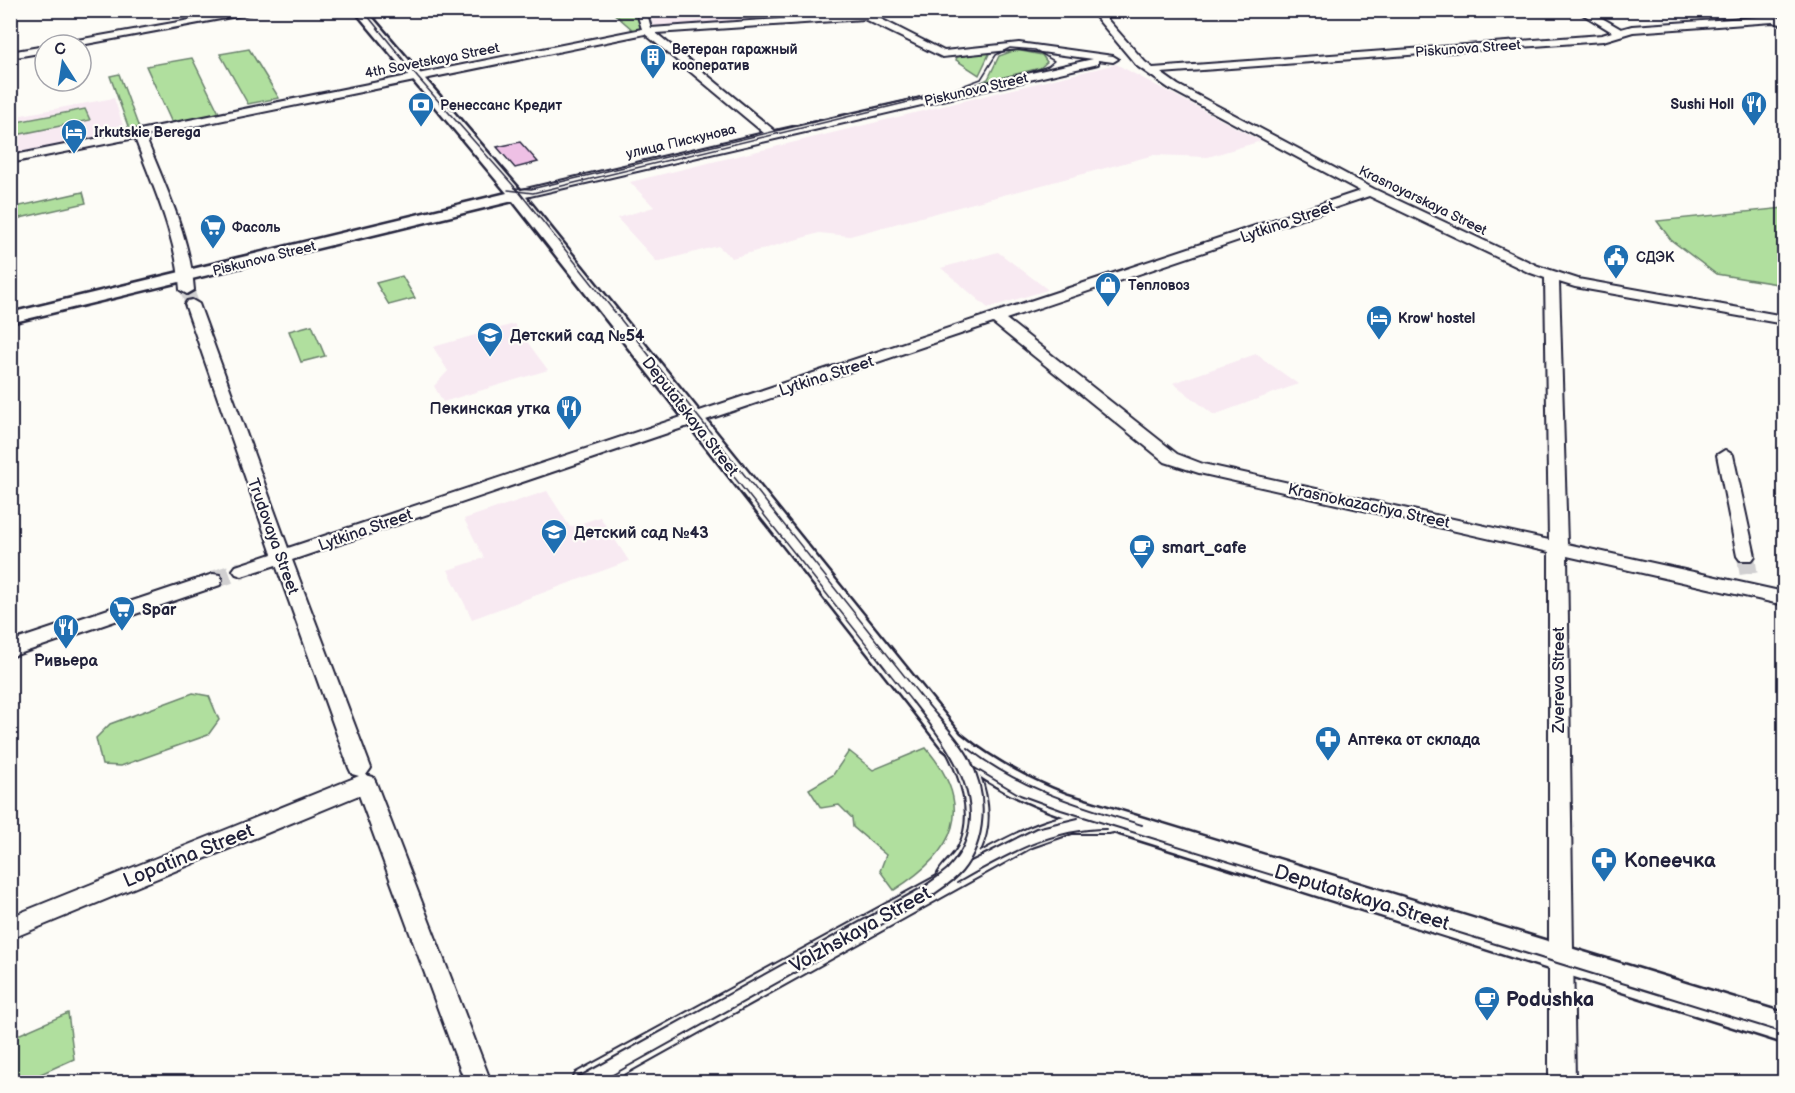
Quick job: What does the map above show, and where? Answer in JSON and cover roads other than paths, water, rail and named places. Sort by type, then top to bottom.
[{"type":"main road","name":"Deputatskaya Street","points":[[359,10],[517,195],[951,741],[991,773],[1023,790],[1148,831],[1785,1028]]},
{"type":"main road","name":"Piskunova Street","points":[[10,318],[189,290],[517,195]]},
{"type":"street","points":[[93,40],[265,10]]},
{"type":"street","points":[[641,10],[647,31],[772,134]]},
{"type":"street","name":"Krasnoyarskaya Street","points":[[1094,10],[1149,71],[1174,87],[1370,192],[1552,277],[1785,320]]},
{"type":"street","points":[[1580,10],[1620,33]]},
{"type":"street","name":"4th Sovetskaya Street","points":[[10,160],[647,31],[864,16],[942,54],[1020,46],[1113,59]]},
{"type":"street","name":"Piskunova Street","points":[[1149,71],[1603,38],[1632,29],[1785,20]]},
{"type":"street","points":[[10,54],[33,51]]},
{"type":"street","points":[[1113,59],[1135,57]]},
{"type":"street","name":"улица Пискунова","points":[[517,195],[772,134],[1113,59]]},
{"type":"street","name":"Trudovaya Street","points":[[139,135],[176,230],[189,290],[282,557],[478,1083]]},
{"type":"street","name":"Lytkina Street","points":[[242,570],[693,418],[997,319],[1370,192]]},
{"type":"street","name":"Zvereva Street","points":[[1552,277],[1558,546],[1562,1083]]},
{"type":"street","name":"Krasnokazachya Street","points":[[997,319],[1171,458],[1210,470],[1558,546],[1751,584],[1785,598]]},
{"type":"street","points":[[1725,455],[1746,556]]},
{"type":"street","points":[[10,650],[213,580]]},
{"type":"street","name":"Deputatskaya Street","points":[[925,893],[956,869],[970,848],[976,827],[973,782],[964,761],[951,741]]},
{"type":"street","name":"Lopatina Street","points":[[10,928],[362,775]]},
{"type":"street","name":"Volzhskaya Street","points":[[585,1083],[1024,840],[1072,824],[1117,824],[1148,831]]},
{"type":"tunnel","points":[[187,290],[192,304]]},
{"type":"tunnel","points":[[1746,556],[1749,577]]},
{"type":"tunnel","points":[[213,580],[242,570]]},
{"type":"tram line","points":[[363,10],[418,78],[516,188]]},
{"type":"tram line","points":[[516,188],[531,189],[954,89],[981,79],[996,55],[1010,48],[1035,50],[1054,61],[1048,66],[1024,74],[533,193],[518,191]]},
{"type":"tram line","points":[[516,188],[518,191]]},
{"type":"tram line","points":[[508,190],[518,191]]},
{"type":"tram line","points":[[518,191],[926,703]]},
{"type":"tram line","points":[[700,434],[913,703]]},
{"type":"tram line","points":[[912,701],[953,760],[963,781],[969,803],[969,826],[962,848],[947,869],[922,887]]},
{"type":"tram line","points":[[925,701],[966,752],[974,767]]},
{"type":"tram line","points":[[968,748],[1008,775],[1051,795],[1142,825]]},
{"type":"tram line","points":[[929,898],[955,880],[970,860],[976,847],[981,832],[982,802],[974,767]]},
{"type":"tram line","points":[[974,767],[1020,795],[1061,810],[1784,1033]]},
{"type":"tram line","points":[[971,861],[1036,828],[1078,818]]},
{"type":"tram line","points":[[957,883],[1010,854],[1047,839],[1085,830],[1106,829]]},
{"type":"tram line","points":[[922,887],[928,884]]},
{"type":"tram line","points":[[569,1082],[922,887]]},
{"type":"tram line","points":[[600,1082],[935,895]]},
{"type":"place","name":"Ветеран гаражный кооператив","points":[[653,80]]},
{"type":"place","name":"Sushi Holl","points":[[1754,127]]},
{"type":"place","name":"Ренессанс Кредит","points":[[421,128]]},
{"type":"place","name":"Irkutskie Berega","points":[[74,155]]},
{"type":"place","name":"Фасоль","points":[[213,250]]},
{"type":"place","name":"СДЭК","points":[[1616,280]]},
{"type":"place","name":"Тепловоз","points":[[1108,308]]},
{"type":"place","name":"Krow' hostel","points":[[1379,341]]},
{"type":"place","name":"Детский сад №54","points":[[490,358]]},
{"type":"place","name":"Пекинская утка","points":[[569,431]]},
{"type":"place","name":"Детский сад №43","points":[[554,555]]},
{"type":"place","name":"smart_cafe","points":[[1142,570]]},
{"type":"place","name":"Spar","points":[[122,632]]},
{"type":"place","name":"Ривьера","points":[[66,650]]},
{"type":"place","name":"Аптека от склада","points":[[1328,762]]},
{"type":"place","name":"Копеечка","points":[[1604,883]]},
{"type":"place","name":"Podushka","points":[[1487,1022]]}]
